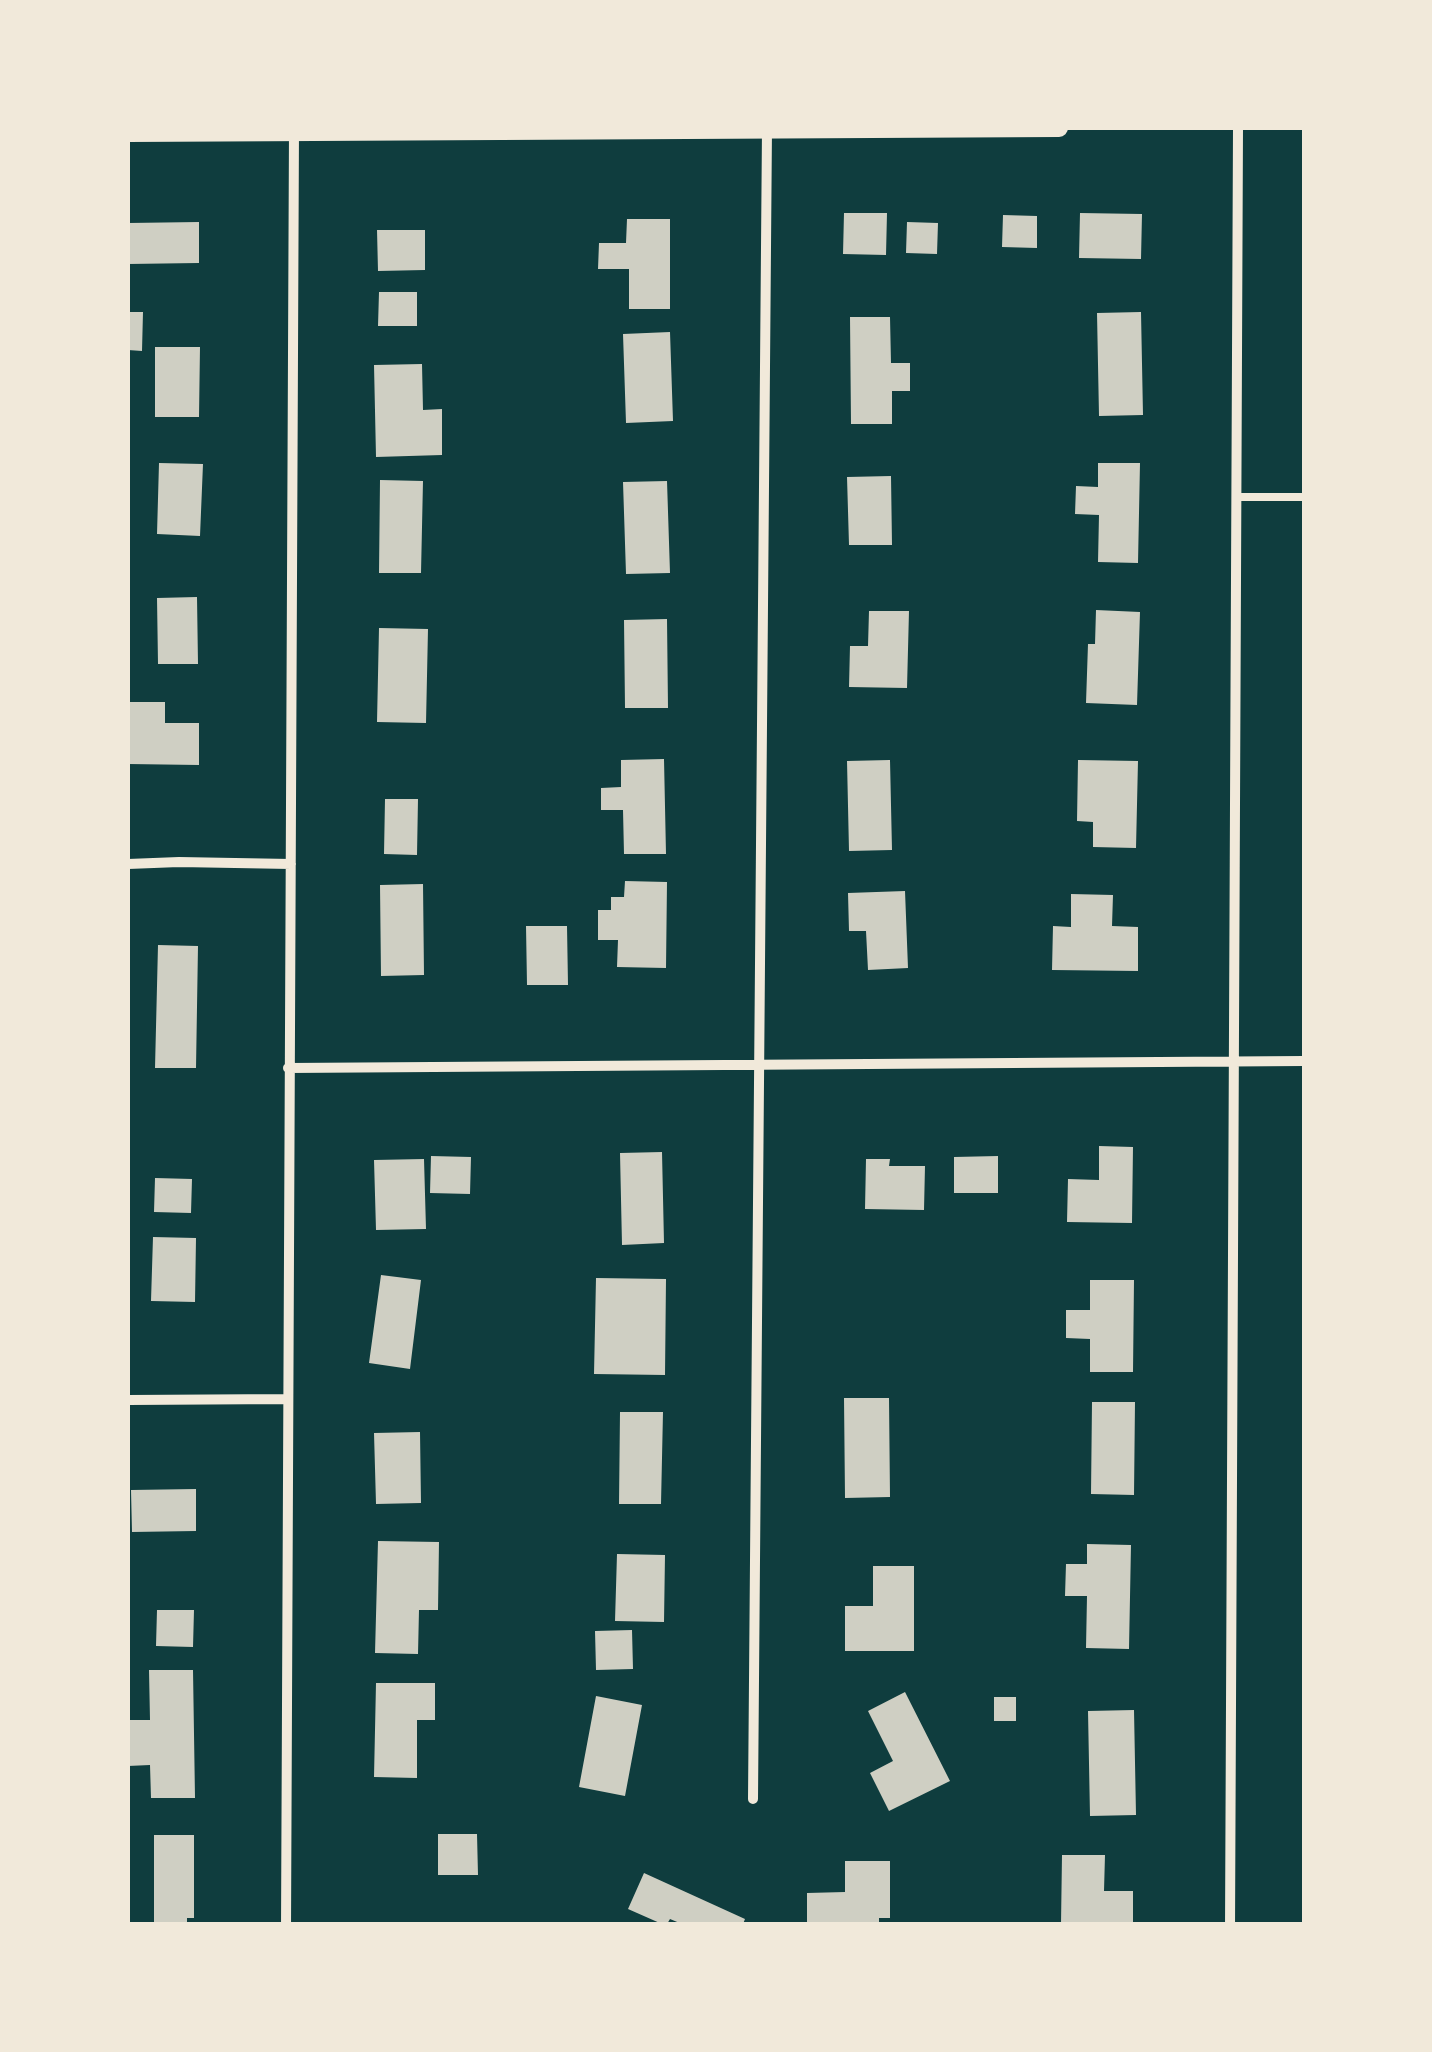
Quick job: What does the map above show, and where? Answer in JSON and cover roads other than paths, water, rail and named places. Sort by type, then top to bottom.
[{"type":"street","points":[[128,133],[1058,128]]},
{"type":"street","points":[[1230,1924],[1238,128]]},
{"type":"street","points":[[754,1798],[768,129]]},
{"type":"street","points":[[286,1924],[294,130]]},
{"type":"street","points":[[128,864],[291,864]]},
{"type":"street","points":[[288,1068],[1304,1061]]},
{"type":"street","points":[[128,1400],[288,1398]]},
{"type":"lane","points":[[1236,498],[1304,497]]}]
